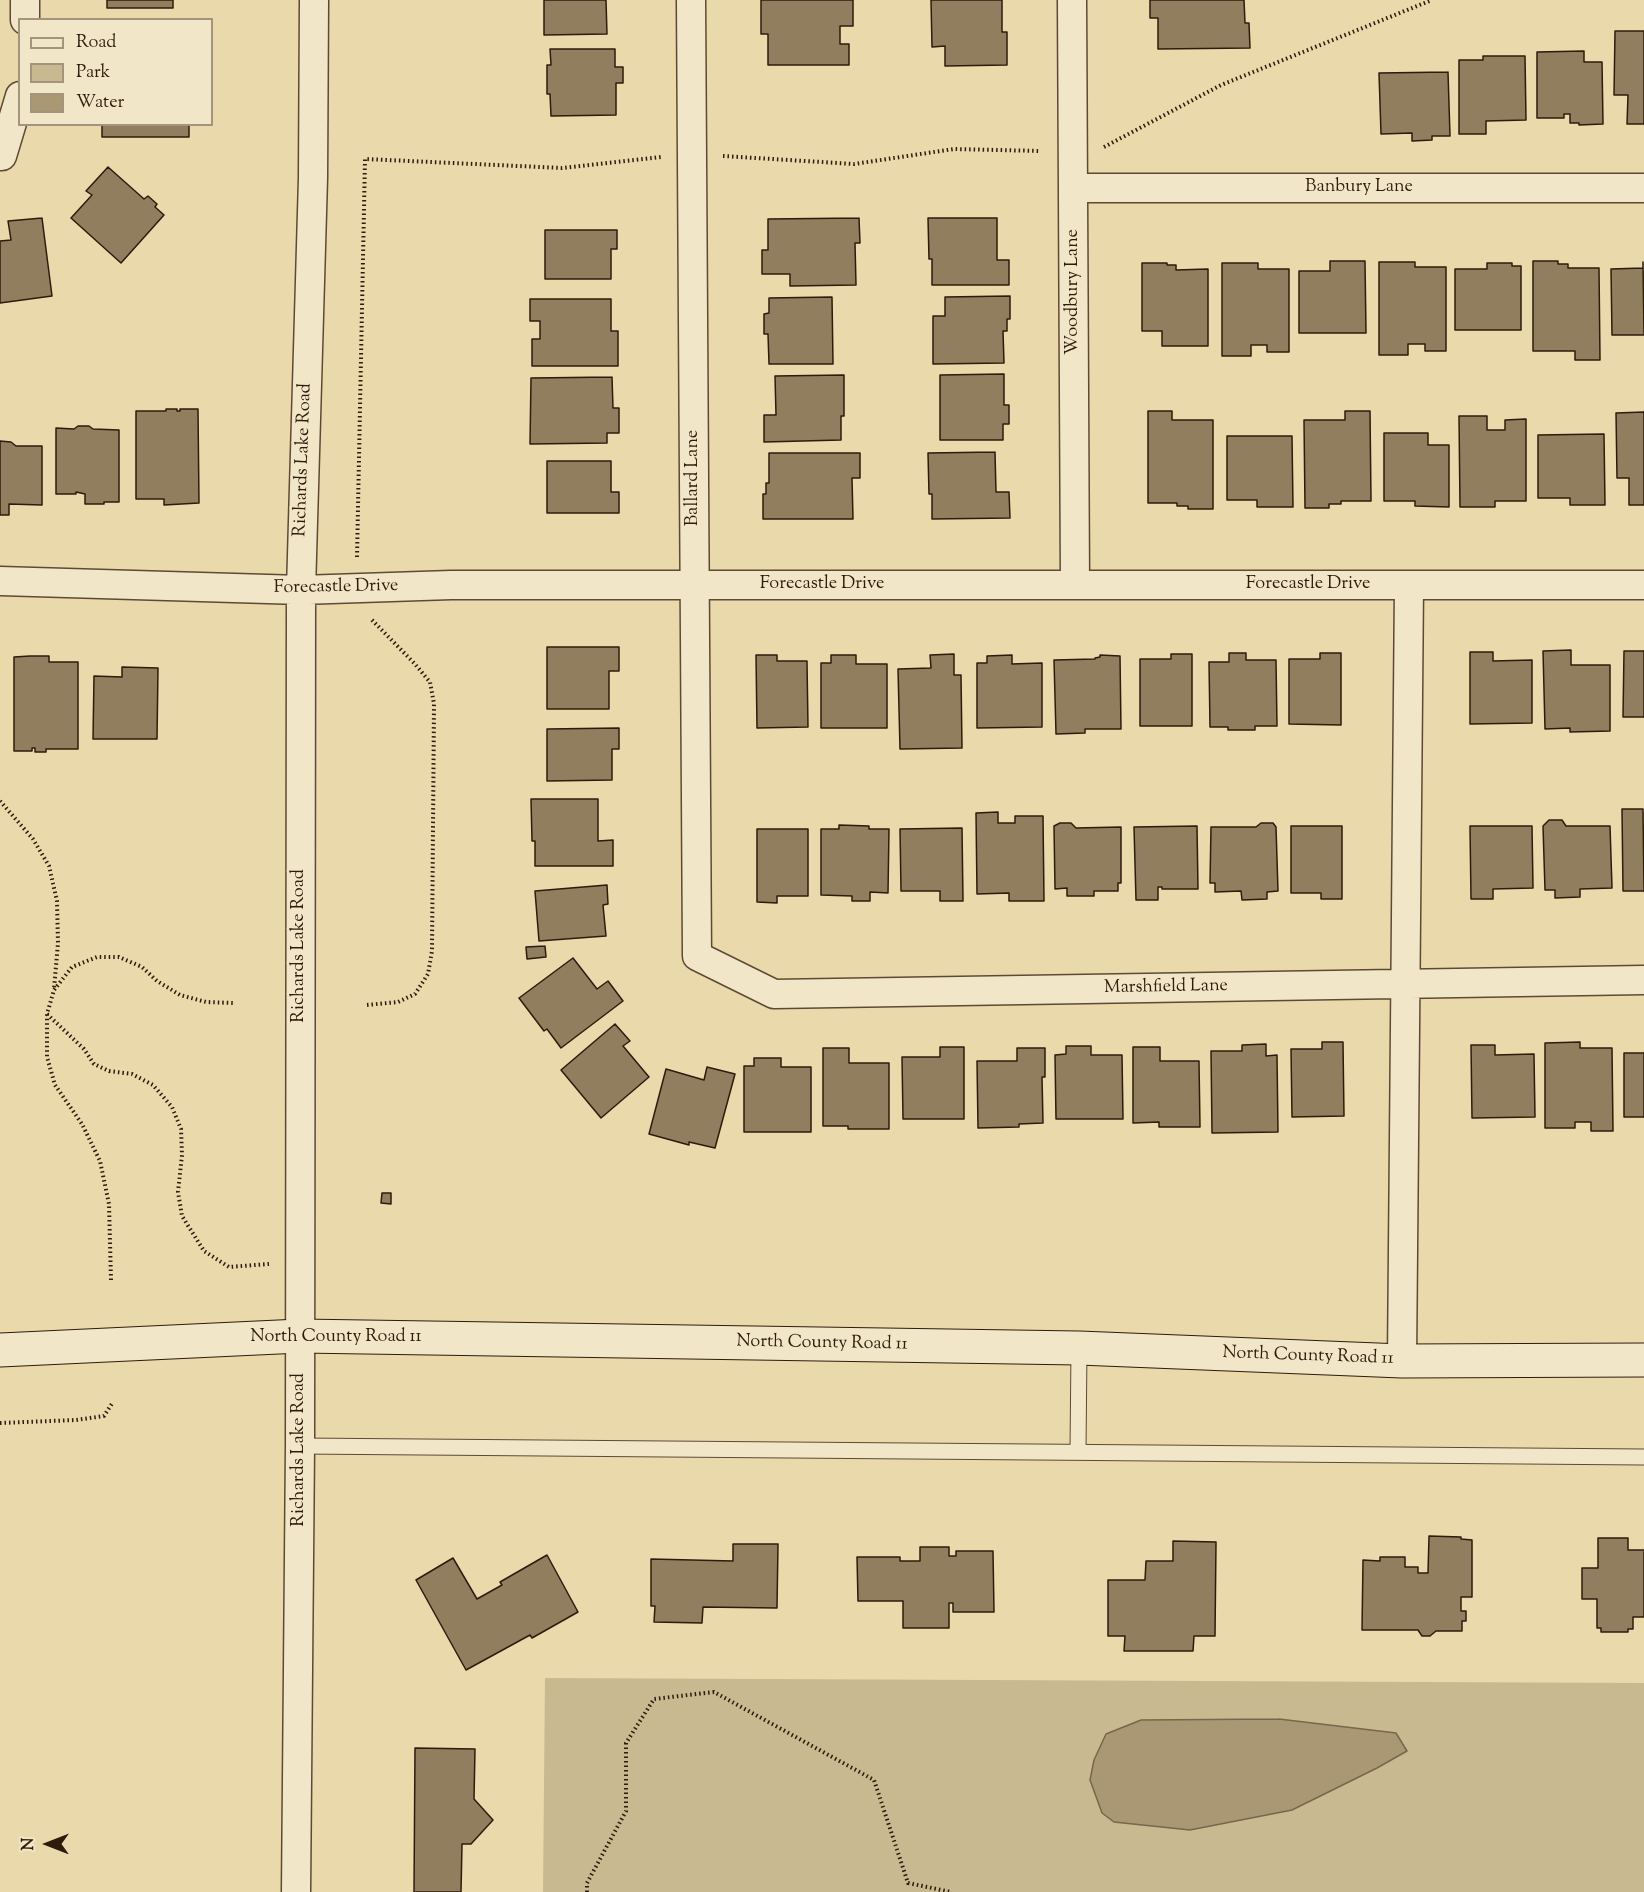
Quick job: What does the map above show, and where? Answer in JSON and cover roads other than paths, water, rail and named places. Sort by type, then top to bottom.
[{"type":"main road","name":"North County Road 11","points":[[0,1350],[300,1336],[1079,1348],[1402,1360],[1644,1360]]},
{"type":"street","points":[[25,0],[25,18]]},
{"type":"street","name":"Richards Lake Road","points":[[296,1892],[300,1446],[301,590],[313,178],[314,0]]},
{"type":"street","name":"Ballard Lane","points":[[691,0],[697,956]]},
{"type":"street","name":"Woodbury Lane","points":[[1072,0],[1075,585]]},
{"type":"street","points":[[1,156],[18,102]]},
{"type":"street","name":"Banbury Lane","points":[[1073,188],[1644,188]]},
{"type":"street","name":"Forecastle Drive","points":[[0,582],[301,590],[451,585],[1644,585]]},
{"type":"street","points":[[1402,1360],[1409,585]]},
{"type":"street","name":"Marshfield Lane","points":[[697,956],[774,994],[1644,980]]},
{"type":"lane","points":[[1078,1451],[1079,1348]]},
{"type":"lane","points":[[300,1446],[1644,1456]]},
{"type":"water","points":[[1279,1719],[1396,1733],[1407,1751],[1292,1810],[1190,1830],[1114,1822],[1102,1813],[1090,1780],[1094,1760],[1106,1734],[1141,1720]]}]
